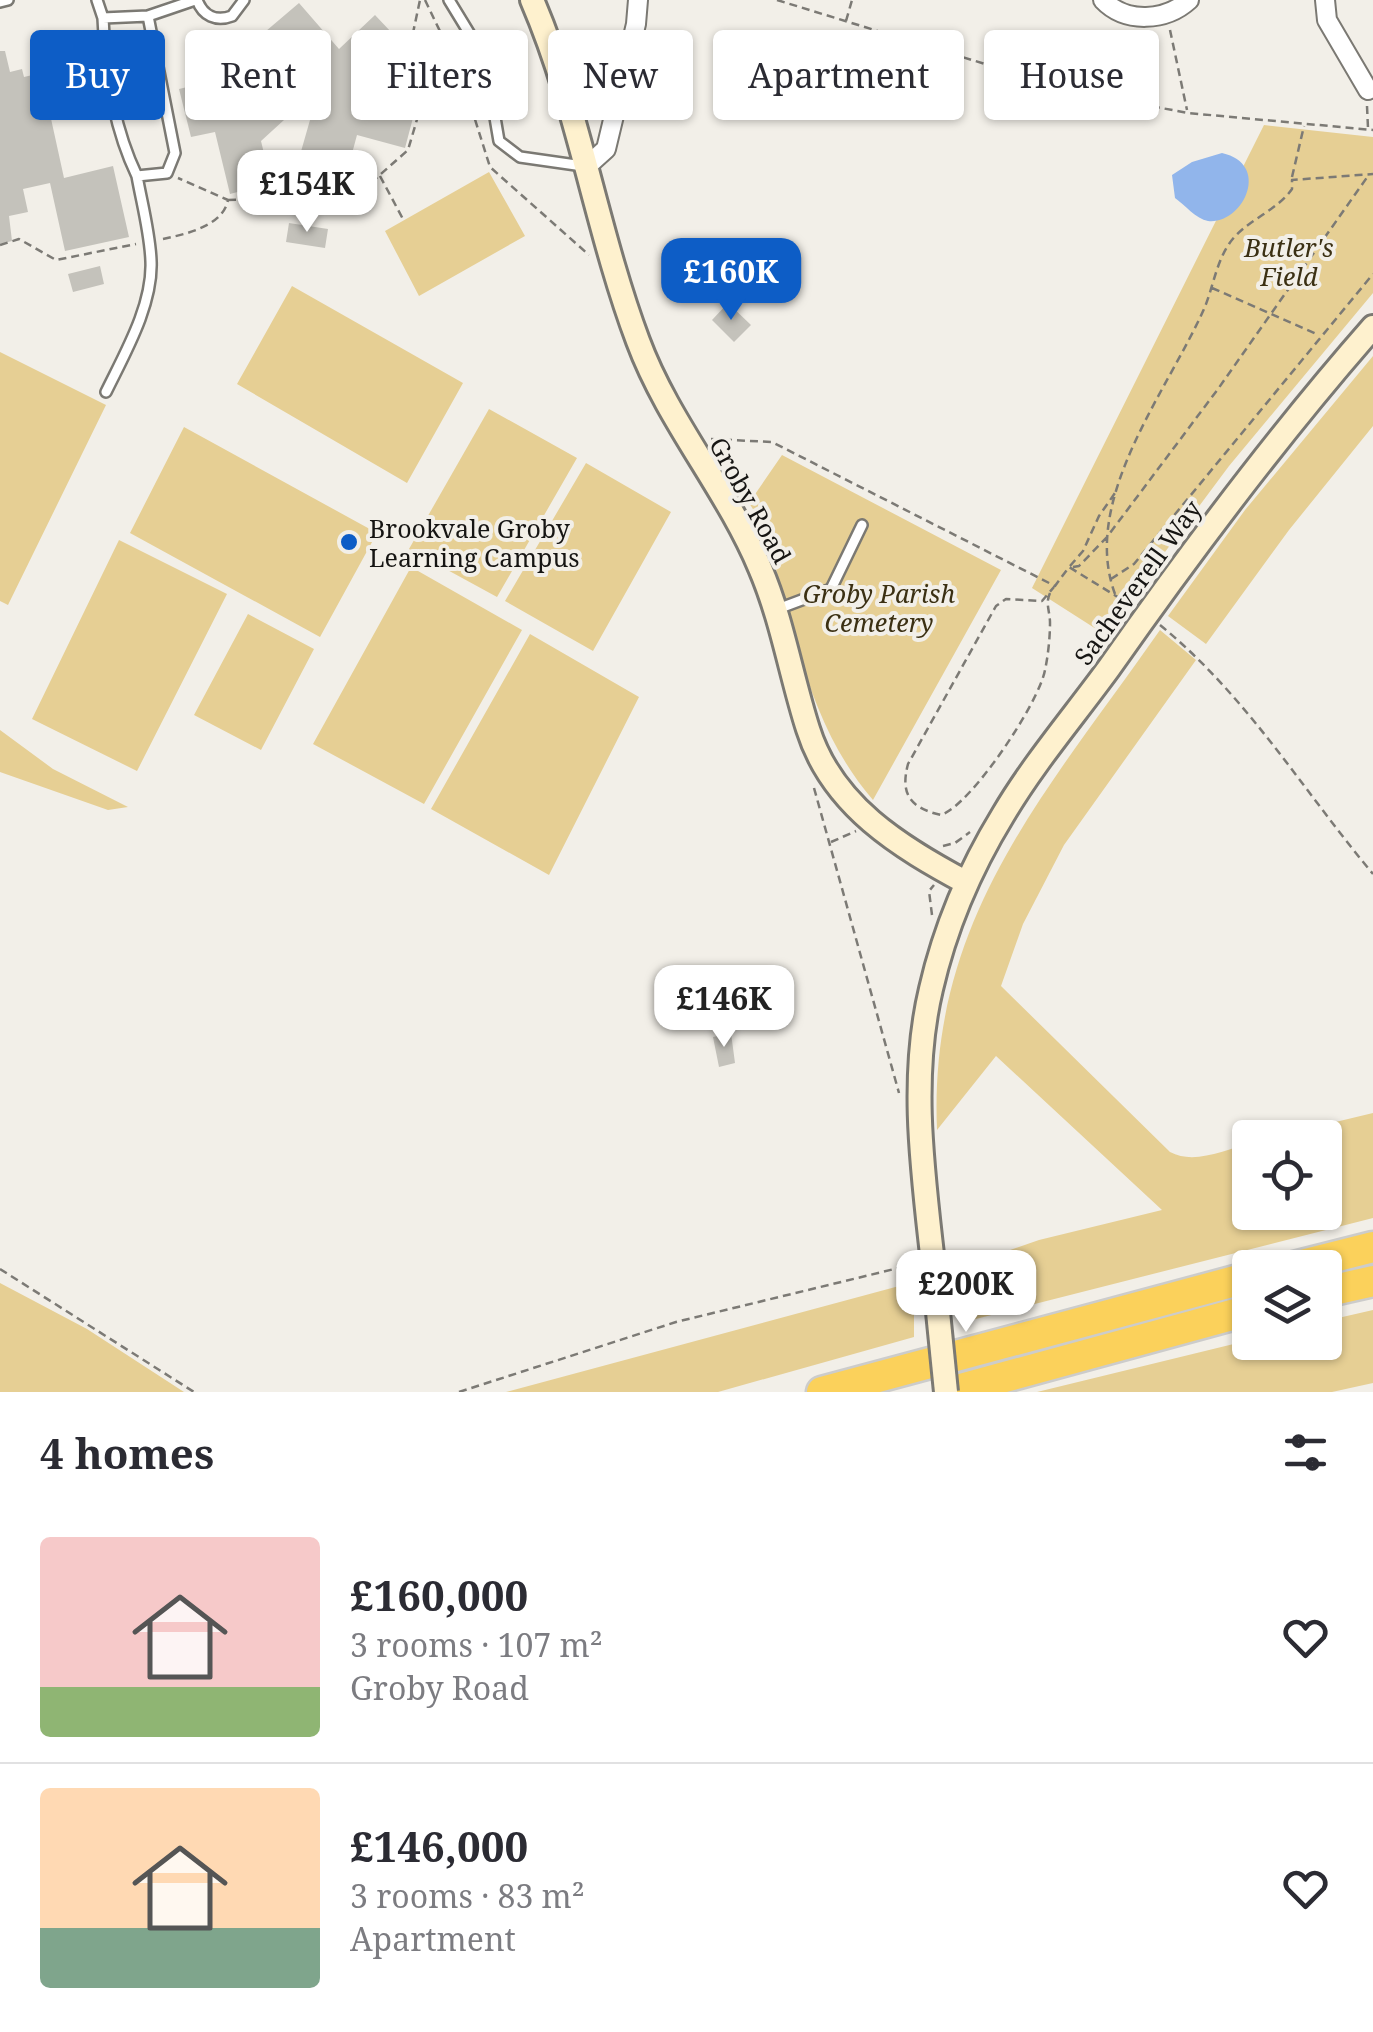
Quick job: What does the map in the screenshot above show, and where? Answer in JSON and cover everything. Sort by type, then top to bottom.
[{"type":"highway","points":[[1342,1255],[1373,1247]]},
{"type":"highway","points":[[1342,1288],[1373,1281]]},
{"type":"highway","points":[[822,1392],[1232,1282]]},
{"type":"highway","points":[[948,1392],[1232,1315]]},
{"type":"street","name":"Groby Road","points":[[532,0],[553,49],[639,345],[761,570],[812,740],[840,790],[873,824],[898,844],[967,883]]},
{"type":"street","points":[[586,166],[606,149],[636,24],[638,0]]},
{"type":"street","points":[[1103,0],[1124,14],[1166,14],[1190,0]]},
{"type":"street","points":[[1325,0],[1327,20],[1368,90]]},
{"type":"street","points":[[1355,71],[1373,59]]},
{"type":"street","name":"Sacheverell Way","points":[[967,883],[1005,811],[1147,614],[1294,420],[1373,328]]},
{"type":"street","points":[[948,1392],[923,1183],[920,1082],[930,992],[948,929],[967,883]]},
{"type":"lane","points":[[0,2],[8,0]]},
{"type":"lane","points":[[97,0],[104,18],[105,68],[124,149],[137,176],[152,263],[145,302],[106,392]]},
{"type":"lane","points":[[104,18],[148,16],[196,0],[204,12],[218,18],[232,16],[244,0]]},
{"type":"lane","points":[[449,0],[485,59],[499,141],[520,158],[586,166]]},
{"type":"lane","points":[[137,176],[167,172],[175,153],[148,16]]},
{"type":"lane","points":[[774,610],[832,590],[862,525]]},
{"type":"path","points":[[228,200],[285,199],[338,212],[408,150],[423,98],[410,48],[420,0]]},
{"type":"path","points":[[777,0],[1076,92],[1188,112],[1371,130],[1362,94],[1368,90]]},
{"type":"path","points":[[846,21],[852,0]]},
{"type":"path","points":[[1166,14],[1188,112]]},
{"type":"path","points":[[1050,593],[1046,602],[1050,622],[1046,668],[1019,726],[953,810],[940,815],[922,809],[905,792],[903,781],[908,764],[996,606],[1006,600],[1042,601],[1083,551],[1205,307],[1227,246],[1285,200],[1292,189],[1304,125]]},
{"type":"path","points":[[379,175],[404,221]]},
{"type":"path","points":[[1292,180],[1371,175]]},
{"type":"path","points":[[1069,567],[1078,566],[1107,537],[1371,175]]},
{"type":"path","points":[[1110,580],[1134,564],[1373,274]]},
{"type":"path","points":[[1211,288],[1320,336]]},
{"type":"path","points":[[692,449],[714,438],[772,442],[1055,586]]},
{"type":"path","points":[[1116,596],[1105,555],[1117,489]]},
{"type":"path","points":[[1069,567],[1147,614],[1200,657],[1255,720],[1373,874]]},
{"type":"path","points":[[814,789],[900,1095]]},
{"type":"path","points":[[830,842],[873,824]]},
{"type":"path","points":[[934,847],[955,844],[972,831]]},
{"type":"path","points":[[0,1269],[194,1392]]},
{"type":"path","points":[[459,1392],[676,1322],[934,1271]]},
{"type":"green space","name":"Butler's Field","points":[[1264,125],[1373,137],[1373,293],[1229,466],[1104,634],[1032,588]]},
{"type":"green space","points":[[489,172],[525,236],[419,296],[385,231]]},
{"type":"green space","points":[[292,286],[463,383],[407,483],[237,384]]},
{"type":"green space","points":[[0,352],[106,405],[8,605],[0,601]]},
{"type":"green space","points":[[1373,356],[1373,426],[1289,530],[1206,644],[1168,616],[1245,510]]},
{"type":"green space","points":[[489,409],[577,458],[497,597],[409,549]]},
{"type":"green space","points":[[184,427],[377,533],[320,637],[130,533]]},
{"type":"green space","name":"Groby Parish Cemetery","points":[[782,455],[1001,570],[873,800],[832,738],[817,705],[764,526],[749,503]]},
{"type":"green space","points":[[586,463],[671,512],[593,651],[505,601]]},
{"type":"green space","points":[[119,540],[227,594],[137,771],[32,719]]},
{"type":"green space","points":[[411,567],[522,630],[424,804],[313,744]]},
{"type":"green space","points":[[248,614],[314,649],[261,750],[194,715]]},
{"type":"green space","points":[[1160,630],[1196,660],[1064,845],[1023,924],[1001,986],[1170,1152],[1199,1157],[1232,1148],[1232,1230],[1326,1230],[1247,1250],[1232,1250],[1232,1254],[960,1323],[956,1269],[1039,1240],[1162,1210],[996,1056],[937,1130],[939,1054],[952,985],[974,921],[1037,803]]},
{"type":"green space","points":[[530,634],[639,697],[549,875],[431,809]]},
{"type":"green space","points":[[0,730],[53,769],[128,807],[108,810],[0,772]]},
{"type":"green space","points":[[1373,1113],[1373,1218],[1342,1226],[1342,1120]]},
{"type":"green space","points":[[914,1282],[914,1337],[718,1392],[506,1392]]},
{"type":"green space","points":[[0,1283],[87,1329],[184,1392],[0,1392]]},
{"type":"green space","points":[[1373,1310],[1373,1383],[1332,1392],[1037,1392],[1232,1344],[1232,1360],[1342,1360],[1342,1317]]},
{"type":"water","points":[[1222,153],[1237,159],[1246,169],[1247,193],[1232,214],[1208,221],[1175,198],[1172,175],[1192,162]]},
{"type":"building","points":[[299,3],[322,30],[267,30]]},
{"type":"building","points":[[375,15],[389,30],[359,30]]},
{"type":"building","points":[[351,38],[351,120],[412,120],[405,148],[357,135],[344,183],[338,181],[331,205],[314,200],[320,176],[296,169],[310,120],[331,120],[331,40],[339,49]]},
{"type":"building","points":[[0,51],[5,51],[10,72],[22,69],[24,77],[30,76],[30,120],[51,120],[64,178],[113,166],[129,237],[65,251],[50,183],[23,189],[28,212],[9,216],[12,241],[0,244]]},
{"type":"building","points":[[185,88],[185,113],[179,89]]},
{"type":"building","points":[[187,120],[284,120],[261,141],[269,174],[247,179],[249,189],[230,194],[215,132],[191,137]]},
{"type":"building","points":[[289,223],[328,229],[325,248],[286,242]]},
{"type":"building","points":[[100,266],[104,284],[73,292],[68,274]]},
{"type":"building","points":[[728,303],[751,325],[734,342],[712,320]]},
{"type":"building","points":[[731,1033],[735,1063],[719,1067],[713,1037]]},
{"type":"place","name":"Brookvale Groby Learning Campus","points":[[349,542]]}]
